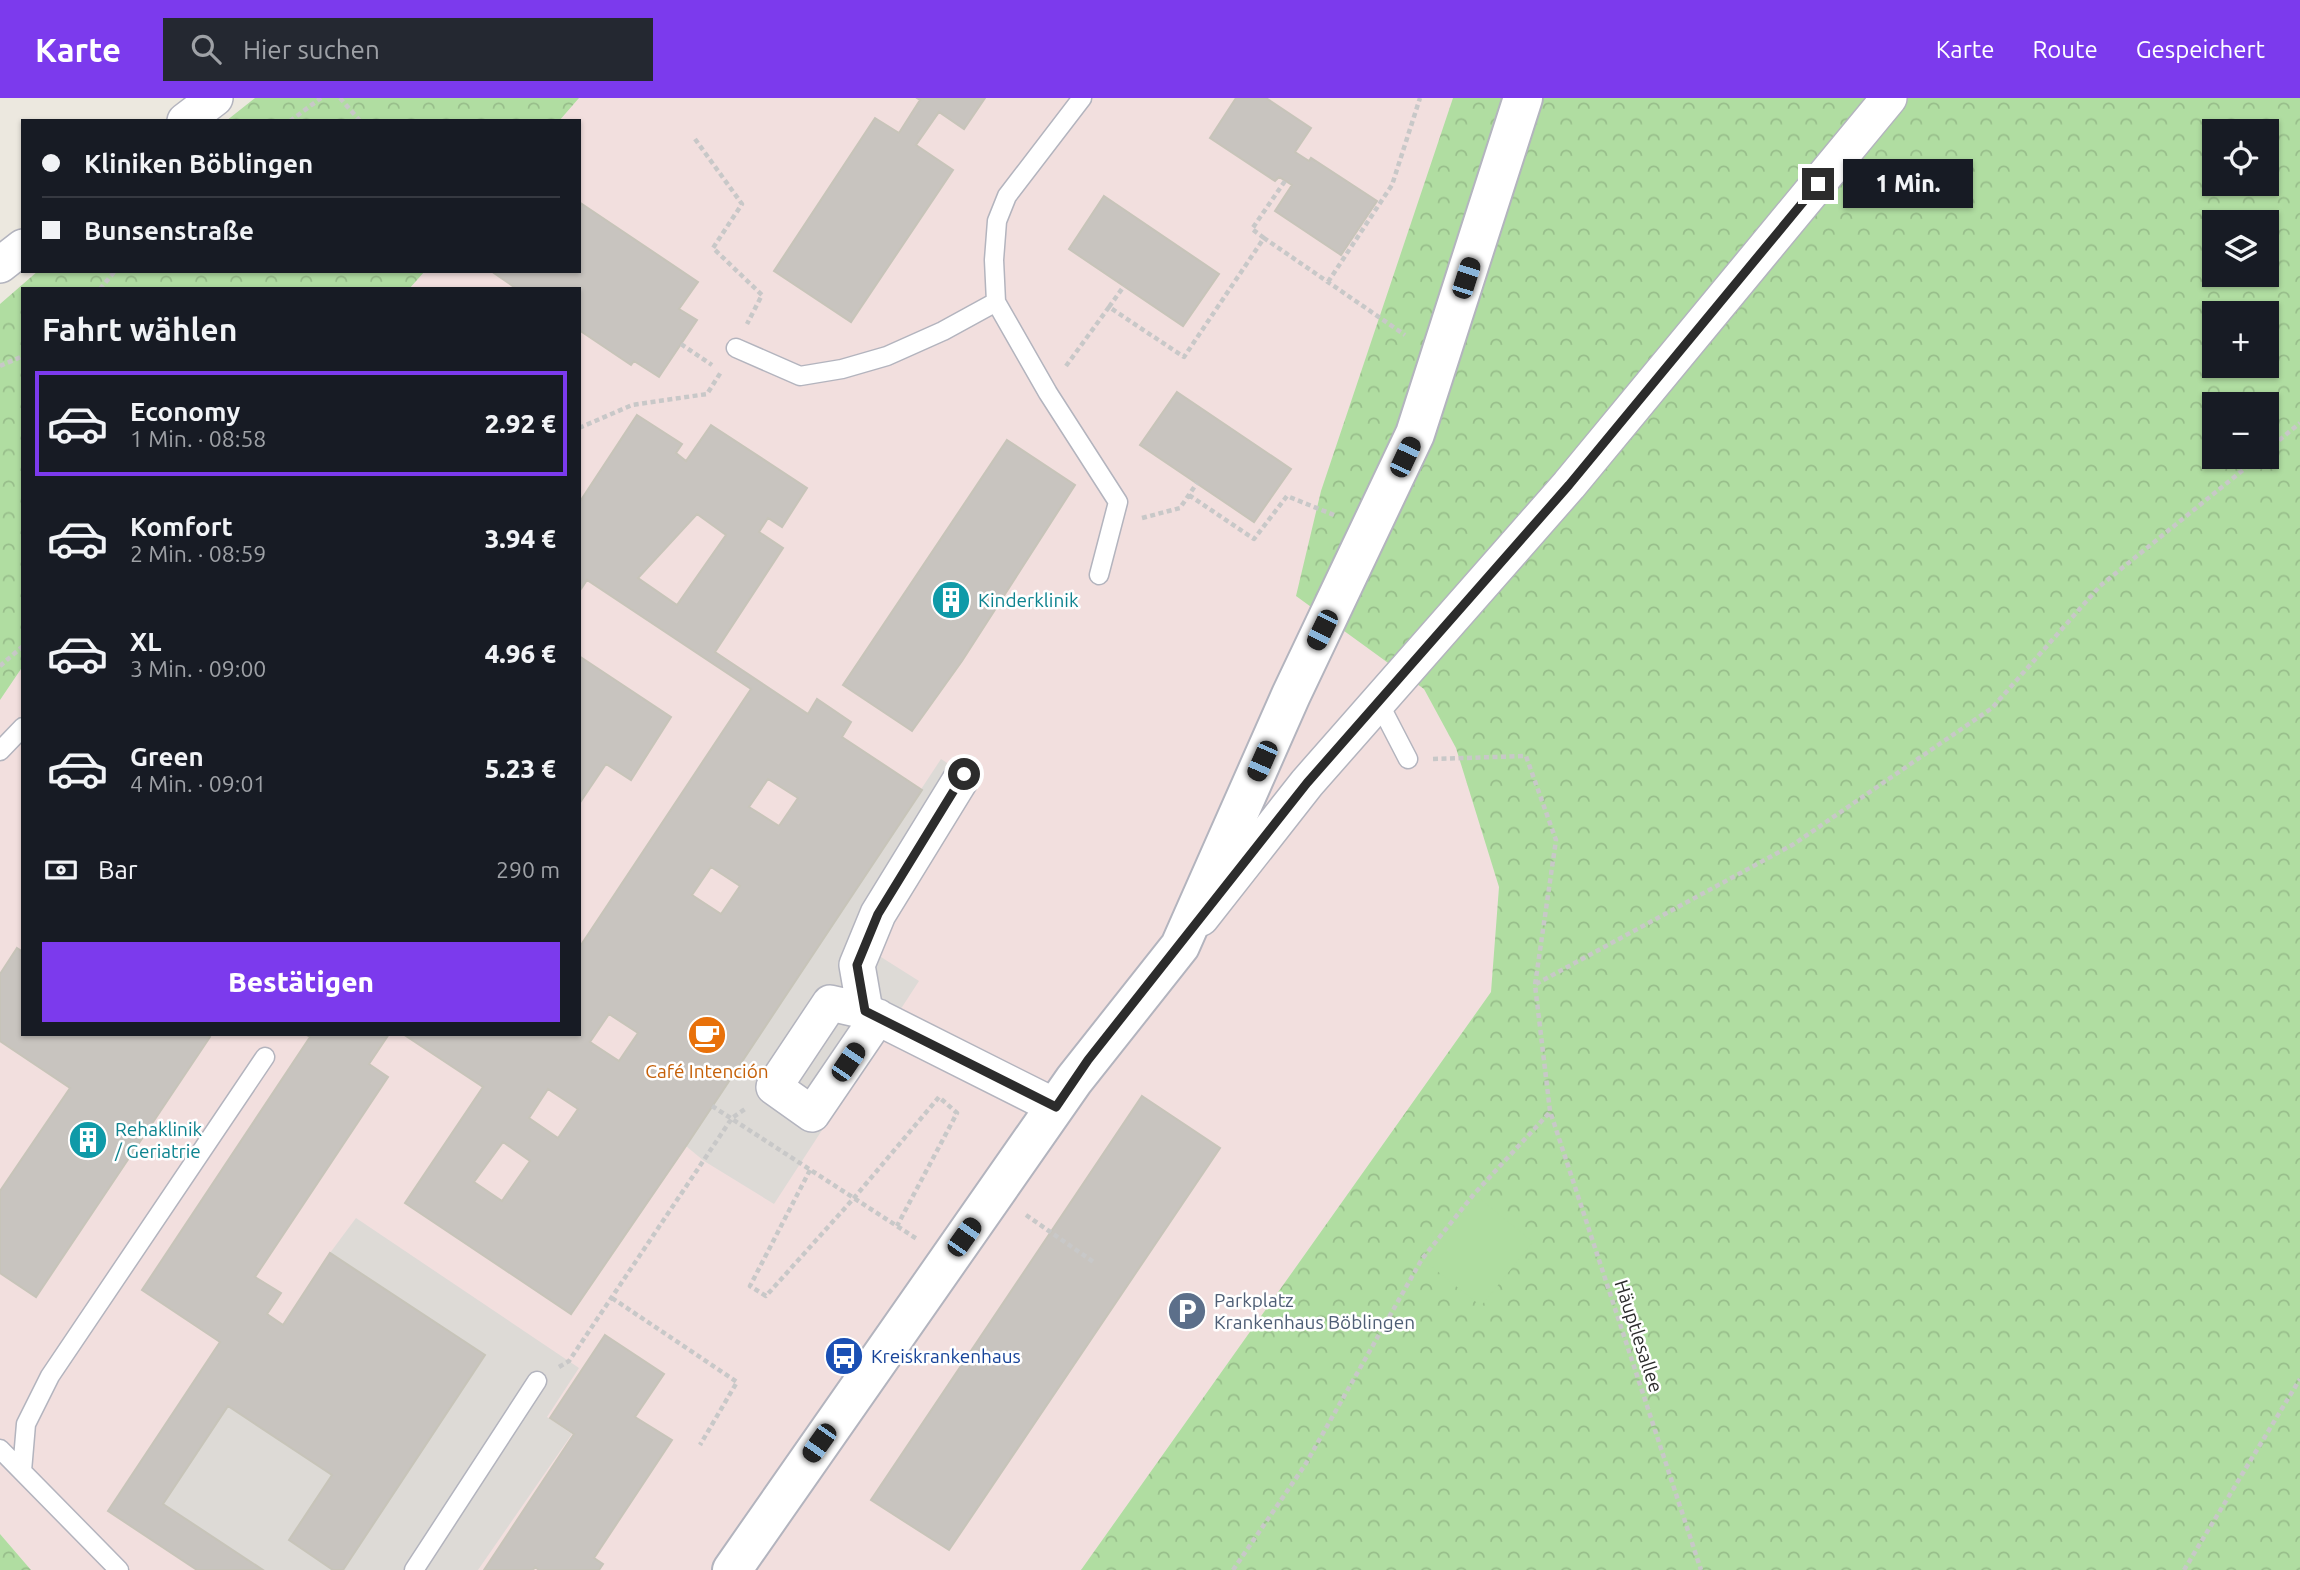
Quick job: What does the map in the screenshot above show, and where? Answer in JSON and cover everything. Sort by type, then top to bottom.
[{"type":"street","points":[[188,119],[215,98]]},
{"type":"street","points":[[1180,946],[1291,695],[1415,434],[1523,98]]},
{"type":"street","points":[[732,1570],[1088,1060],[1307,783],[1569,485],[1889,98]]},
{"type":"street","points":[[0,265],[21,249]]},
{"type":"street","points":[[964,774],[878,914],[857,965],[872,1014],[812,1114],[774,1087],[830,1003],[872,1014],[1056,1107]]},
{"type":"lane","points":[[1083,98],[1007,196],[997,221],[996,302],[1048,393],[1118,502],[1099,575]]},
{"type":"lane","points":[[736,348],[800,376],[842,369],[887,356],[943,331],[996,302]]},
{"type":"lane","points":[[1379,703],[1408,759]]},
{"type":"lane","points":[[0,751],[21,729]]},
{"type":"lane","points":[[22,1471],[26,1424],[50,1376],[265,1057]]},
{"type":"lane","points":[[414,1570],[537,1381]]},
{"type":"lane","points":[[0,1449],[119,1570]]},
{"type":"path","points":[[293,119],[321,98]]},
{"type":"path","points":[[340,98],[358,119]]},
{"type":"path","points":[[1328,282],[1392,185],[1420,98]]},
{"type":"path","points":[[581,427],[632,405],[707,394],[736,348],[762,295],[713,248],[742,204],[695,139]]},
{"type":"path","points":[[1285,181],[1252,229],[1398,330]]},
{"type":"path","points":[[1109,307],[1184,357],[1264,238]]},
{"type":"path","points":[[102,287],[113,273]]},
{"type":"path","points":[[1073,358],[1124,286]]},
{"type":"path","points":[[681,344],[721,372]]},
{"type":"path","points":[[0,366],[21,357]]},
{"type":"path","points":[[2279,440],[2300,423]]},
{"type":"path","points":[[1535,985],[1794,844],[1992,708],[2100,586],[2244,469]]},
{"type":"path","points":[[1134,520],[1180,508],[1196,483]]},
{"type":"path","points":[[1189,495],[1254,539],[1287,496],[1370,530]]},
{"type":"path","points":[[0,666],[21,648]]},
{"type":"path","name":"Häuptlesallee","points":[[1408,759],[1526,756],[1556,839],[1535,985],[1550,1111],[1700,1570]]},
{"type":"path","points":[[537,1381],[569,1360],[732,1118],[774,1087]]},
{"type":"path","points":[[712,1106],[732,1118],[810,1170],[854,1198],[897,1226],[957,1113],[939,1097],[854,1198],[766,1296],[750,1286],[810,1170]]},
{"type":"path","points":[[1233,1570],[1305,1465],[1422,1259],[1474,1194],[1550,1111]]},
{"type":"path","points":[[995,1194],[1095,1263]]},
{"type":"path","points":[[612,1298],[737,1382],[700,1445]]},
{"type":"path","points":[[2184,1570],[2300,1379]]},
{"type":"shaded area","points":[[579,98],[1453,98],[1321,491],[1297,595],[1424,689],[1456,748],[1499,887],[1491,992],[1081,1570],[31,1570],[0,1534],[0,700],[21,669],[21,1036],[581,1036],[581,287],[411,287],[423,273],[581,273],[581,119],[561,119]]},
{"type":"shaded area","points":[[941,759],[979,784],[873,952],[919,981],[774,1204],[704,1161],[686,1146]]},
{"type":"shaded area","points":[[356,1218],[579,1368],[547,1417],[572,1434],[478,1570],[343,1570],[485,1356],[330,1253]]},
{"type":"shaded area","points":[[228,1406],[332,1475],[289,1540],[333,1570],[263,1570],[163,1504]]},
{"type":"green space","points":[[255,98],[579,98],[561,119],[229,119]]},
{"type":"green space","points":[[1453,98],[2300,98],[2300,1570],[1081,1570],[1491,992],[1499,887],[1456,748],[1424,689],[1296,596],[1321,491]]},
{"type":"green space","points":[[36,273],[423,273],[411,287],[21,287],[21,669],[0,700],[0,304]]},
{"type":"green space","points":[[1474,1194],[1533,1242],[1481,1306],[1422,1259]]},
{"type":"green space","points":[[0,1534],[31,1570],[0,1570]]},
{"type":"building","points":[[917,98],[985,98],[964,129],[939,112],[916,145],[953,170],[851,322],[774,271],[875,118],[899,133],[920,100]]},
{"type":"building","points":[[1236,98],[1266,98],[1311,128],[1295,152],[1309,161],[1311,158],[1377,201],[1341,255],[1275,211],[1292,185],[1279,177],[1275,181],[1210,138]]},
{"type":"building","points":[[1104,196],[1219,274],[1183,326],[1069,249]]},
{"type":"building","points":[[581,203],[698,282],[679,309],[697,320],[659,377],[634,361],[631,365],[581,331],[581,287],[514,287],[494,273],[581,273]]},
{"type":"building","points":[[1177,392],[1291,469],[1254,522],[1140,445]]},
{"type":"building","points":[[637,415],[682,444],[676,453],[686,461],[711,425],[807,488],[782,527],[768,518],[759,532],[783,548],[715,652],[808,714],[817,699],[851,722],[842,737],[922,790],[571,1314],[405,1203],[483,1087],[406,1036],[581,1036],[581,945],[751,689],[587,580],[581,589],[581,500]],"holes":[[[697,514],[726,535],[677,605],[638,578]],[[768,779],[798,798],[779,826],[749,807]],[[711,867],[740,886],[721,914],[692,895]],[[609,1014],[638,1033],[619,1061],[590,1042]],[[548,1089],[578,1109],[558,1138],[529,1118]],[[503,1142],[530,1161],[502,1201],[474,1182]]]},
{"type":"building","name":"Kinderklinik","points":[[1007,440],[1075,485],[962,661],[912,731],[843,685]]},
{"type":"building","points":[[581,657],[671,717],[631,780],[606,764],[581,801]]},
{"type":"building","name":"Rehaklinik / Geriatrie","points":[[17,948],[21,951],[21,1036],[210,1037],[36,1297],[0,1273],[0,1191],[70,1088],[0,1041],[0,974]]},
{"type":"building","points":[[388,1036],[369,1064],[388,1077],[255,1277],[281,1293],[267,1314],[283,1325],[330,1253],[485,1355],[343,1570],[333,1570],[289,1540],[332,1475],[228,1406],[163,1504],[263,1570],[197,1570],[108,1511],[220,1342],[142,1290],[310,1037]]},
{"type":"building","points":[[1142,1096],[1220,1148],[949,1550],[871,1500]]},
{"type":"building","points":[[605,1335],[664,1374],[635,1417],[672,1440],[594,1558],[603,1564],[599,1570],[539,1570],[535,1567],[533,1570],[484,1570],[574,1434],[550,1418]]},
{"type":"place","name":"Kinderklinik","points":[[951,600]]},
{"type":"place","name":"Café Intención","points":[[707,1035]]},
{"type":"place","name":"Rehaklinik / Geriatrie","points":[[88,1140]]},
{"type":"place","name":"Parkplatz Krankenhaus Böblingen","points":[[1187,1311]]},
{"type":"place","name":"Kreiskrankenhaus","points":[[844,1356]]},
{"type":"route","points":[[964,774],[878,914],[857,965],[865,1011],[1056,1107],[1088,1060],[1307,783],[1569,485],[1818,184]]}]
